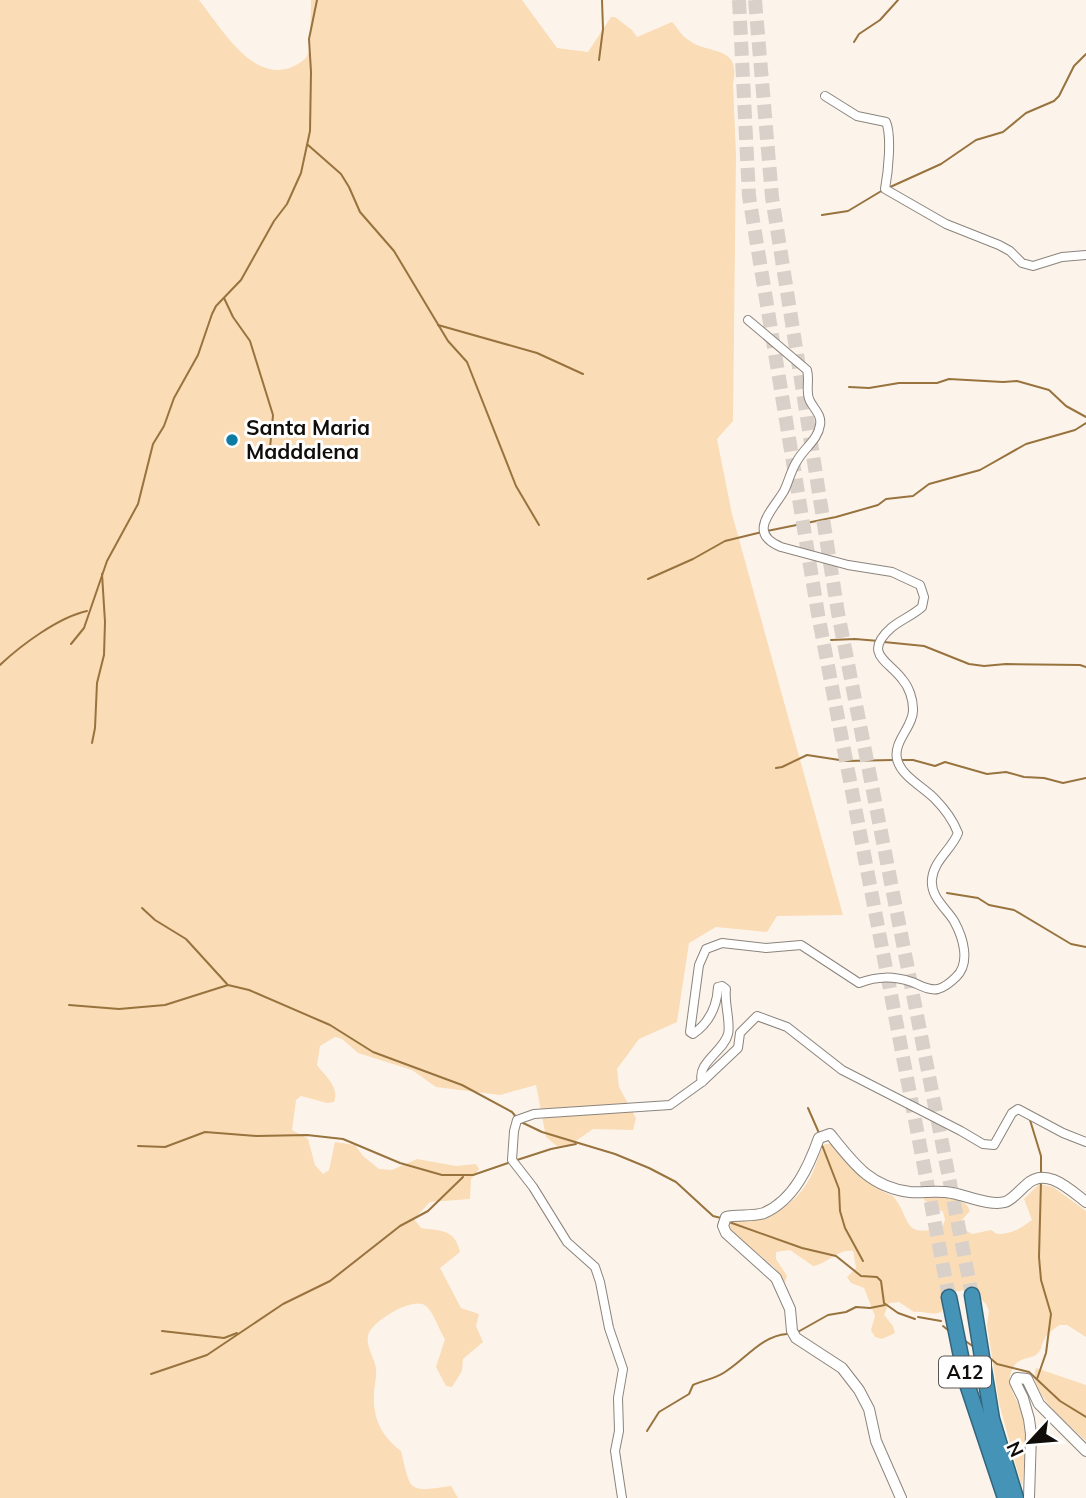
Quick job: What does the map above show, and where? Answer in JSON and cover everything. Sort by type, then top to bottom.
[{"type":"highway","name":"A12","points":[[972,1295],[987,1423],[1005,1498]]},
{"type":"highway","name":"A12","points":[[949,1297],[966,1381],[987,1423],[1016,1498]]},
{"type":"street","points":[[825,96],[857,116],[886,122],[890,131],[887,154],[889,170],[885,189],[946,224],[999,245],[1022,263],[1033,266],[1062,257],[1086,255]]},
{"type":"street","points":[[702,1082],[702,1069],[729,1033],[724,1001],[726,989],[722,986],[718,987],[717,1002],[711,1015],[701,1029],[693,1034],[690,1032],[699,965],[706,949],[722,943],[766,948],[801,944],[859,983],[878,977],[895,978],[929,989],[946,986],[960,973],[964,964],[960,933],[934,893],[932,880],[936,867],[943,855],[953,846],[958,833],[954,823],[933,797],[904,771],[897,759],[898,748],[914,718],[913,703],[902,678],[882,660],[878,651],[881,639],[890,629],[922,607],[924,597],[920,585],[906,577],[781,547],[771,543],[765,534],[765,522],[772,506],[783,493],[796,461],[815,438],[821,423],[817,410],[809,400],[807,391],[810,382],[807,370],[748,320]]},
{"type":"street","points":[[622,1498],[615,1451],[618,1398],[623,1369],[609,1328],[600,1282],[595,1267],[567,1242],[533,1187],[512,1160],[514,1131],[520,1119],[534,1114],[670,1105],[702,1082],[738,1048],[740,1034],[757,1016],[787,1027],[842,1070],[983,1144],[994,1144],[1018,1109],[1086,1142]]},
{"type":"street","points":[[901,1498],[876,1441],[869,1409],[859,1390],[842,1368],[796,1338],[792,1331],[790,1309],[776,1278],[726,1233],[724,1221],[766,1212],[788,1194],[807,1170],[819,1138],[830,1134],[869,1178],[885,1188],[911,1192],[946,1192],[992,1203],[1007,1202],[1031,1180],[1042,1177],[1061,1182],[1086,1202]]},
{"type":"street","points":[[1028,1498],[1030,1427],[1023,1398],[1015,1382],[1017,1378],[1027,1379],[1039,1404],[1086,1451]]},
{"type":"shaded area","points":[[0,0],[199,0],[245,55],[259,65],[273,70],[289,68],[306,58],[310,48],[311,0],[522,0],[557,48],[588,52],[611,17],[615,17],[632,30],[637,37],[672,22],[687,39],[721,52],[732,62],[736,155],[733,421],[717,439],[732,514],[843,915],[777,916],[767,932],[716,927],[689,943],[677,1022],[639,1039],[617,1069],[619,1087],[636,1118],[633,1130],[593,1129],[570,1145],[557,1146],[546,1137],[536,1085],[500,1095],[436,1087],[412,1070],[358,1053],[342,1039],[335,1037],[320,1046],[317,1065],[335,1091],[334,1102],[327,1103],[301,1096],[296,1100],[292,1130],[308,1139],[315,1165],[323,1174],[329,1170],[335,1142],[355,1145],[363,1156],[379,1169],[392,1170],[417,1159],[456,1166],[476,1164],[479,1169],[471,1179],[470,1199],[430,1202],[414,1219],[421,1228],[446,1232],[458,1244],[460,1252],[440,1268],[461,1308],[479,1314],[476,1326],[483,1342],[463,1359],[462,1371],[452,1387],[446,1386],[436,1367],[445,1339],[426,1306],[412,1304],[393,1312],[376,1324],[368,1336],[376,1368],[374,1404],[377,1420],[384,1433],[401,1451],[410,1482],[419,1489],[451,1486],[458,1498],[0,1498]]},
{"type":"shaded area","points":[[825,1144],[832,1144],[867,1180],[893,1196],[913,1229],[942,1227],[945,1220],[943,1212],[924,1200],[925,1196],[963,1202],[970,1211],[961,1221],[962,1228],[972,1234],[991,1230],[997,1234],[1007,1233],[1032,1220],[1024,1199],[1039,1184],[1053,1187],[1086,1211],[1086,1337],[1067,1325],[1060,1325],[1047,1336],[1039,1352],[1017,1363],[1011,1373],[1011,1386],[1021,1410],[1025,1434],[1022,1487],[999,1403],[987,1325],[989,1311],[986,1304],[971,1289],[953,1292],[938,1313],[914,1312],[899,1302],[889,1303],[884,1315],[895,1333],[882,1339],[875,1337],[871,1330],[875,1316],[864,1288],[851,1283],[847,1277],[856,1268],[853,1251],[842,1252],[813,1266],[790,1250],[776,1252],[776,1259],[787,1276],[785,1283],[774,1267],[733,1233],[731,1221],[771,1213],[790,1203],[805,1186]]},
{"type":"shaded area","points":[[1036,1368],[1086,1385],[1086,1441],[1043,1398],[1035,1378]]},
{"type":"waterway","points":[[71,644],[84,628],[107,561],[138,504],[153,444],[198,355],[212,314],[216,306],[241,280],[274,221],[287,204],[301,173],[310,131],[309,39],[317,0]]},
{"type":"waterway","points":[[599,60],[603,29],[602,0]]},
{"type":"waterway","points":[[854,42],[859,34],[880,20],[898,0]]},
{"type":"waterway","points":[[888,188],[941,164],[976,140],[1003,132],[1026,113],[1054,101],[1074,66],[1086,54]]},
{"type":"waterway","points":[[308,145],[341,174],[360,212],[394,251],[448,341],[467,362],[516,486],[539,525]]},
{"type":"waterway","points":[[822,215],[848,211],[883,190]]},
{"type":"waterway","points":[[224,298],[233,317],[250,341],[273,415],[269,459]]},
{"type":"waterway","points":[[438,325],[537,353],[583,374]]},
{"type":"waterway","points":[[849,387],[937,383],[949,379],[1017,381],[1049,390],[1066,406],[1086,417]]},
{"type":"waterway","points":[[767,531],[836,517],[878,505],[886,499],[913,496],[929,484],[980,470],[1026,444],[1075,430],[1086,423]]},
{"type":"waterway","points":[[648,579],[725,541],[762,532]]},
{"type":"waterway","points":[[92,743],[97,683],[104,655],[102,574]]},
{"type":"waterway","points":[[0,665],[41,633],[65,619],[87,611]]},
{"type":"waterway","points":[[831,640],[879,641]]},
{"type":"waterway","points":[[884,642],[924,646],[969,664],[984,666],[1006,664],[1086,667]]},
{"type":"waterway","points":[[776,768],[807,755],[846,761],[893,760]]},
{"type":"waterway","points":[[902,760],[935,766],[945,762],[987,774],[1006,772],[1063,783],[1086,778]]},
{"type":"waterway","points":[[947,893],[978,898],[989,905],[1014,910],[1071,944],[1086,947]]},
{"type":"waterway","points":[[142,908],[155,920],[186,939],[227,984]]},
{"type":"waterway","points":[[69,1005],[119,1009],[165,1005],[228,985],[249,990],[330,1025],[373,1052],[462,1085],[512,1112],[517,1118]]},
{"type":"waterway","points":[[808,1108],[819,1133]]},
{"type":"waterway","points":[[1030,1120],[1041,1156],[1041,1175]]},
{"type":"waterway","points":[[521,1122],[542,1132],[615,1154],[649,1168],[676,1182],[713,1216],[721,1218]]},
{"type":"waterway","points":[[138,1146],[165,1147],[205,1132],[257,1136],[307,1135],[343,1139],[400,1163],[442,1175],[473,1175],[508,1163]]},
{"type":"waterway","points":[[517,1160],[576,1144]]},
{"type":"waterway","points":[[822,1145],[839,1189],[840,1211],[845,1228],[863,1261]]},
{"type":"waterway","points":[[151,1374],[207,1355],[283,1304],[330,1281],[400,1226],[428,1211],[463,1177]]},
{"type":"waterway","points":[[1037,1379],[1046,1353],[1051,1314],[1041,1280],[1039,1257],[1041,1181]]},
{"type":"waterway","points":[[729,1222],[802,1248],[836,1256],[861,1276],[877,1277],[881,1281],[884,1303],[898,1313],[915,1319]]},
{"type":"waterway","points":[[796,1333],[828,1315],[856,1307],[885,1305]]},
{"type":"waterway","points":[[918,1317],[941,1321]]},
{"type":"waterway","points":[[943,1326],[948,1330]]},
{"type":"waterway","points":[[162,1331],[224,1338],[237,1333]]},
{"type":"waterway","points":[[647,1431],[659,1412],[689,1394],[693,1385],[733,1367],[761,1343],[787,1334]]},
{"type":"waterway","points":[[964,1340],[974,1347]]},
{"type":"waterway","points":[[990,1358],[997,1364],[1029,1372],[1060,1401],[1086,1417]]},
{"type":"tunnel","points":[[739,0],[749,196],[818,614],[949,1297]]},
{"type":"tunnel","points":[[755,0],[772,197],[838,613],[972,1295]]},
{"type":"place","name":"Santa Maria Maddalena","points":[[232,440]]}]
